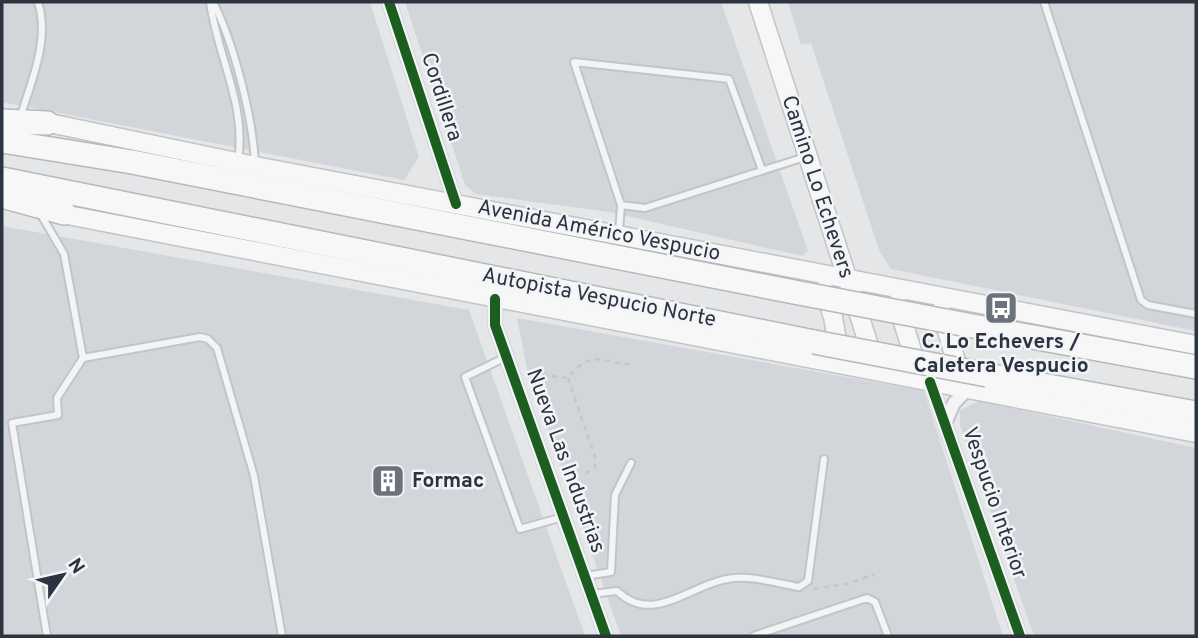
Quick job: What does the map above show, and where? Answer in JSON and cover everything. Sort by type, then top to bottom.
[{"type":"highway","points":[[11,119],[47,123]]},
{"type":"highway","name":"Autopista Vespucio Norte","points":[[2,141],[132,162],[794,292],[1196,367]]},
{"type":"highway","name":"Autopista Vespucio Norte","points":[[2,179],[814,342],[1196,413]]},
{"type":"highway","points":[[2,196],[64,214]]},
{"type":"main road","name":"Camino Lo Echevers","points":[[758,2],[878,372]]},
{"type":"main road","points":[[2,114],[11,119]]},
{"type":"main road","name":"Avenida Américo Vespucio","points":[[47,123],[246,164],[1196,345]]},
{"type":"main road","points":[[2,206],[64,214],[1196,433]]},
{"type":"main road","points":[[834,242],[827,260],[814,272],[823,287],[833,317],[841,365]]},
{"type":"main road","points":[[892,288],[926,381]]},
{"type":"main road","points":[[939,297],[953,357],[967,390]]},
{"type":"street","name":"Cordillera","points":[[389,2],[456,204]]},
{"type":"street","name":"Nueva Las Industrias","points":[[495,299],[494,318],[606,636]]},
{"type":"street","name":"Vespucio Interior","points":[[926,381],[946,421],[1020,636]]},
{"type":"street","name":"Vespucio Interior","points":[[946,421],[954,403],[967,390]]},
{"type":"lane","points":[[11,119],[41,46],[42,14],[38,2]]},
{"type":"lane","points":[[212,2],[227,34],[245,105],[246,164]]},
{"type":"lane","points":[[212,2],[213,27],[241,119],[246,164]]},
{"type":"lane","points":[[1044,2],[1141,300],[1148,305],[1196,314]]},
{"type":"lane","points":[[619,235],[621,205],[574,62],[729,79],[762,170]]},
{"type":"lane","points":[[621,205],[645,208],[807,156]]},
{"type":"lane","points":[[38,211],[64,254],[83,358],[57,398],[58,415],[12,423],[47,636]]},
{"type":"lane","points":[[83,358],[200,337],[208,339],[217,348],[254,476],[282,636]]},
{"type":"lane","points":[[507,356],[465,377],[520,529],[565,517]]},
{"type":"lane","points":[[592,594],[617,591],[630,603],[646,608],[732,578],[799,587],[808,581],[824,459]]},
{"type":"lane","points":[[585,576],[611,572],[615,495],[631,463]]},
{"type":"lane","points":[[753,636],[867,598],[875,601],[888,636]]},
{"type":"path","points":[[568,378],[576,368],[593,359],[609,359],[624,365],[633,363]]},
{"type":"path","points":[[542,375],[568,378]]},
{"type":"path","points":[[568,378],[595,457],[595,467],[585,474]]},
{"type":"path","points":[[799,587],[821,589],[875,574]]},
{"type":"shaded area","points":[[2,2],[370,2],[419,157],[404,180],[2,102]]},
{"type":"shaded area","points":[[405,2],[721,2],[808,251],[802,256],[609,212],[476,194],[465,185]]},
{"type":"shaded area","points":[[788,2],[1196,2],[1196,331],[891,269],[879,250],[811,43],[801,45]]},
{"type":"shaded area","points":[[2,226],[469,310],[585,636],[2,636]]},
{"type":"shaded area","points":[[517,318],[924,391],[1003,636],[621,636],[528,373]]},
{"type":"shaded area","points":[[979,401],[1196,448],[1196,636],[1034,636],[960,425],[960,410]]},
{"type":"cycle path","points":[[389,2],[456,204]]},
{"type":"cycle path","points":[[495,299],[495,325],[606,636]]},
{"type":"cycle path","points":[[930,382],[1020,636]]},
{"type":"place","name":"C. Lo Echevers / Caletera Vespucio","points":[[1001,308]]},
{"type":"place","name":"Formac","points":[[388,481]]}]
